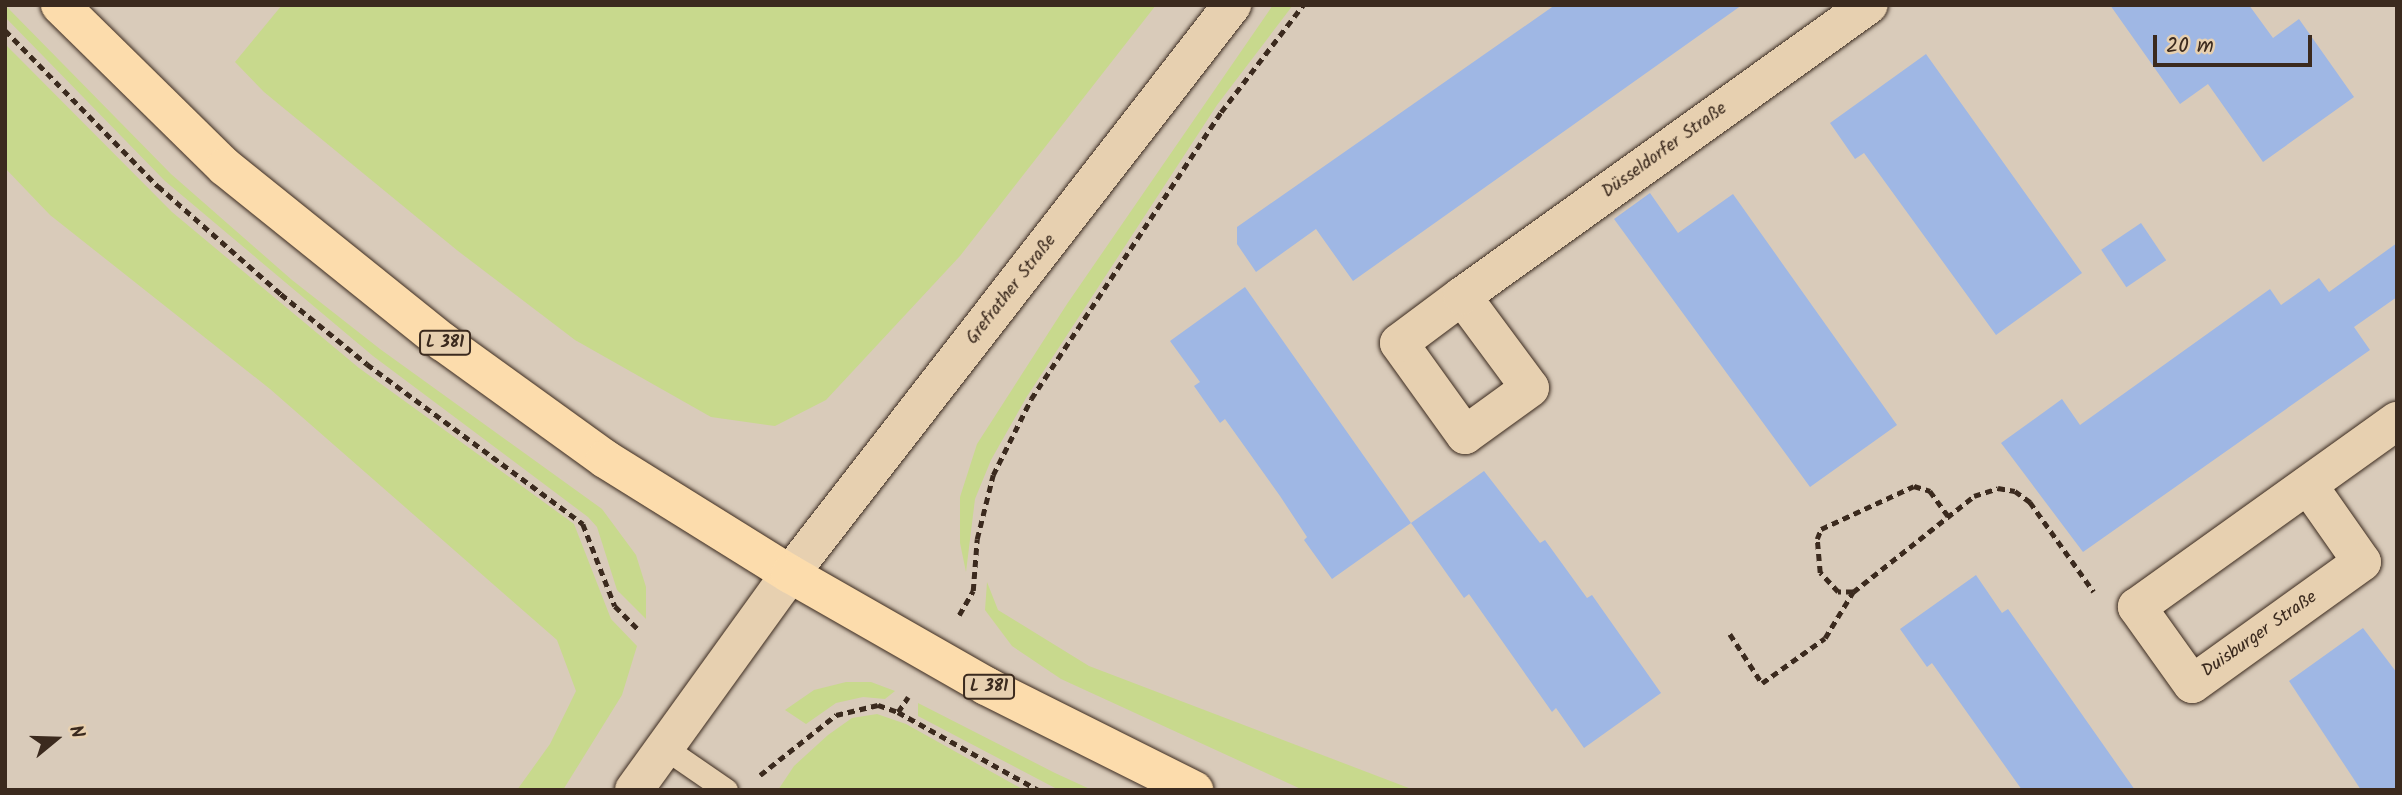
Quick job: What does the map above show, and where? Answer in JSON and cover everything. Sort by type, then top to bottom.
[{"type":"main road","name":"L 381","points":[[60,5],[225,167],[334,257],[605,459],[790,574],[934,656],[1194,790]]},
{"type":"street","name":"Grefrather Straße","points":[[634,790],[790,574],[1232,5]]},
{"type":"street","name":"Düsseldorfer Straße","points":[[1462,296],[1868,5]]},
{"type":"street","points":[[2137,607],[2397,421]]},
{"type":"street","name":"Duisburger Straße","points":[[2137,607],[2192,684],[2362,562],[2308,485]]},
{"type":"lane","points":[[665,748],[726,790]]},
{"type":"path","points":[[898,712],[974,590],[977,539],[993,475],[1031,399],[1221,112],[1303,5]]},
{"type":"path","points":[[5,30],[158,186],[281,294],[367,364],[583,524],[615,606],[640,631]]},
{"type":"path","points":[[1853,592],[1838,592],[1820,573],[1817,539],[1821,529],[1913,486],[1930,491],[1948,516]]},
{"type":"path","points":[[1730,635],[1762,683],[1825,638],[1853,592],[1948,516],[1984,491],[2015,491],[2030,502],[2099,599],[2137,607]]},
{"type":"path","points":[[753,781],[836,715],[865,706],[898,712],[1038,790]]},
{"type":"green space","points":[[5,5],[171,174],[292,280],[380,349],[602,509],[636,555],[646,587],[646,619],[617,590],[597,527],[588,517],[373,356],[165,181],[5,17]]},
{"type":"green space","points":[[282,5],[1156,5],[960,256],[826,400],[775,426],[711,417],[575,340],[458,251],[264,92],[235,62]]},
{"type":"green space","points":[[1273,5],[1293,5],[1217,105],[1026,398],[991,460],[975,499],[966,572],[960,543],[960,497],[977,444],[1067,304]]},
{"type":"green space","points":[[5,44],[172,212],[359,368],[574,524],[611,619],[637,646],[622,695],[563,790],[517,790],[550,744],[576,691],[557,640],[270,389],[50,215],[5,168]]},
{"type":"green space","points":[[987,582],[998,610],[1089,666],[1414,790],[1303,790],[1061,679],[1012,646],[985,610]]},
{"type":"green space","points":[[846,682],[871,682],[895,691],[885,699],[863,697],[836,703],[806,724],[785,710],[814,690]]},
{"type":"green space","points":[[918,703],[1092,790],[1057,789],[918,716]]},
{"type":"green space","points":[[877,714],[906,724],[1024,790],[778,790],[794,766],[828,735],[852,718]]},
{"type":"building","points":[[1555,5],[1742,5],[1353,281],[1316,229],[1256,272],[1237,244],[1237,227]]},
{"type":"building","points":[[2110,5],[2249,5],[2273,38],[2299,19],[2354,97],[2263,162],[2208,84],[2180,104]]},
{"type":"building","points":[[1926,54],[2082,273],[1996,335],[1864,153],[1855,159],[1830,123]]},
{"type":"building","points":[[1650,193],[1678,233],[1733,194],[1897,425],[1810,487],[1614,219]]},
{"type":"building","points":[[2141,223],[2166,260],[2126,287],[2101,250]]},
{"type":"building","points":[[2397,243],[2397,297],[2354,327],[2370,350],[2083,552],[2001,443],[2062,399],[2080,425],[2270,289],[2281,305],[2319,278],[2329,292]]},
{"type":"building","points":[[1245,287],[1411,523],[1332,579],[1304,540],[1307,537],[1280,496],[1225,419],[1220,423],[1194,386],[1200,382],[1170,341]]},
{"type":"building","points":[[1484,471],[1540,543],[1545,540],[1587,598],[1592,595],[1661,693],[1584,748],[1556,708],[1552,712],[1469,594],[1464,598],[1411,523]]},
{"type":"building","points":[[1976,575],[2002,613],[2008,609],[2135,790],[2022,790],[1932,663],[1927,667],[1900,629]]},
{"type":"building","points":[[2363,628],[2397,673],[2397,790],[2361,790],[2289,681]]}]
